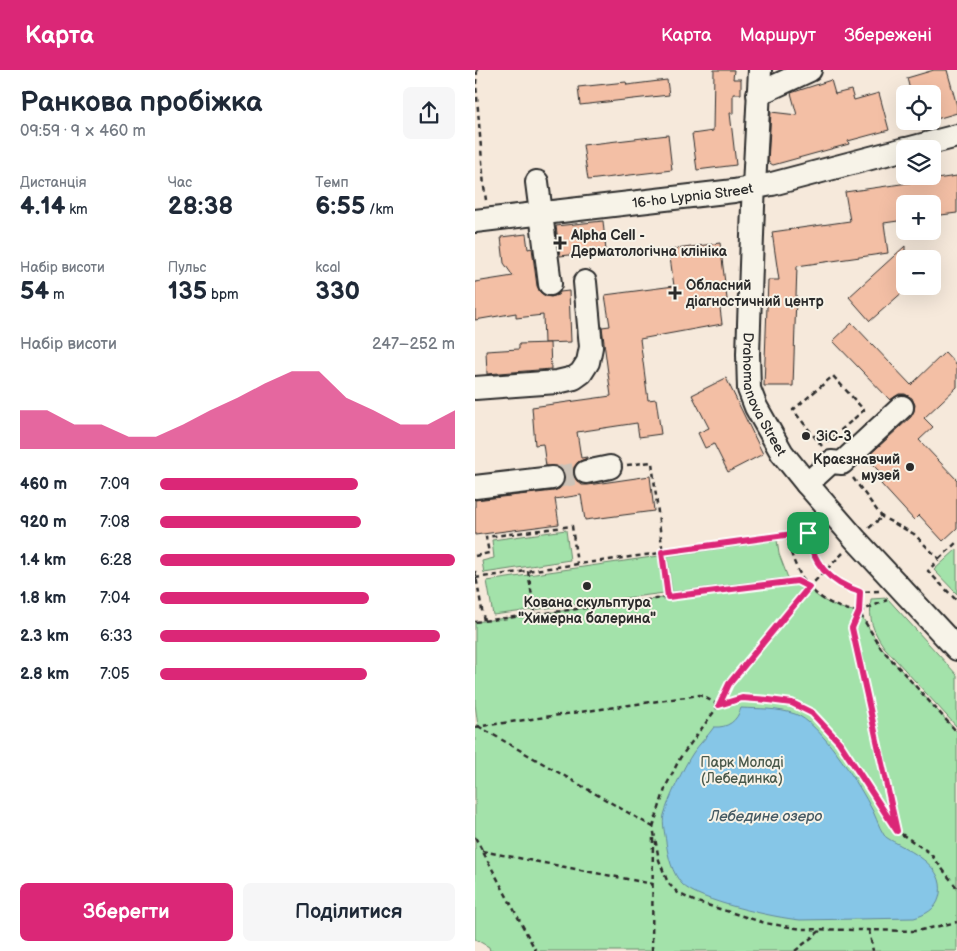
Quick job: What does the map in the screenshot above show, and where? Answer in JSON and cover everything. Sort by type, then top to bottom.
[{"type":"street","name":"Drahomanova Street","points":[[760,70],[748,354],[749,389],[774,441],[808,487],[957,649]]},
{"type":"street","points":[[758,94],[811,70]]},
{"type":"street","name":"16-ho Lypnia Street","points":[[941,140],[957,136]]},
{"type":"street","name":"16-ho Lypnia Street","points":[[483,220],[754,188],[896,152]]},
{"type":"street","points":[[537,182],[550,284]]},
{"type":"street","points":[[475,388],[557,382],[574,378],[581,373],[588,362],[591,347],[585,282]]},
{"type":"street","points":[[808,487],[831,462],[842,463],[902,407]]},
{"type":"street","points":[[586,472],[610,467]]},
{"type":"street","points":[[475,487],[552,478]]},
{"type":"path","points":[[477,70],[476,84],[483,187],[483,220]]},
{"type":"path","points":[[822,446],[864,410],[833,376],[793,410],[822,446],[842,463],[882,517],[914,534],[939,559]]},
{"type":"path","points":[[610,467],[651,462],[668,597]]},
{"type":"path","points":[[808,522],[808,533],[813,556],[825,572],[846,588],[860,592],[871,592]]},
{"type":"path","points":[[475,556],[489,553],[487,537],[572,526],[577,564]]},
{"type":"path","points":[[475,578],[808,533]]},
{"type":"path","points":[[787,535],[790,553],[797,570],[809,587],[830,604],[845,610],[859,612],[891,599]]},
{"type":"path","points":[[957,542],[928,571],[957,601]]},
{"type":"path","points":[[652,951],[653,827],[666,786],[680,758],[719,705],[729,684],[809,587],[847,549]]},
{"type":"path","points":[[475,571],[484,621]]},
{"type":"path","points":[[528,571],[535,615]]},
{"type":"path","points":[[475,622],[797,581],[809,587]]},
{"type":"path","points":[[860,592],[859,612],[852,628],[897,831]]},
{"type":"path","points":[[859,612],[881,648],[957,732]]},
{"type":"path","points":[[476,726],[700,695],[719,705],[742,698],[792,703],[812,713],[839,742],[897,831],[930,853],[957,888]]},
{"type":"path","points":[[476,726],[653,827],[659,860],[667,883],[678,893],[694,901],[765,923],[822,930],[917,931],[957,922]]},
{"type":"path","points":[[475,837],[536,951]]},
{"type":"path","points":[[482,851],[653,884]]},
{"type":"path","points":[[795,951],[822,930]]},
{"type":"path","points":[[869,930],[873,951]]},
{"type":"green space","points":[[566,530],[570,560],[484,573],[482,561],[494,558],[492,540]]},
{"type":"green space","points":[[777,540],[779,554],[788,578],[672,592],[667,556]]},
{"type":"green space","points":[[957,549],[957,594],[934,570]]},
{"type":"green space","points":[[659,556],[664,593],[493,615],[487,581]]},
{"type":"green space","name":"Парк Молоді (Лебединка)","points":[[797,581],[829,603],[859,612],[881,648],[957,732],[957,951],[490,951],[489,947],[475,939],[475,727],[478,726],[475,704],[475,622]]},
{"type":"green space","points":[[887,598],[957,675],[957,727],[884,647],[877,635],[871,619],[871,599]]},
{"type":"water","name":"Лебедине озеро","points":[[741,708],[788,712],[805,719],[815,728],[837,753],[856,781],[884,835],[923,859],[935,872],[940,888],[938,902],[933,908],[914,918],[800,920],[738,908],[704,897],[682,884],[673,870],[668,853],[663,822],[666,809],[681,774],[695,750],[714,727],[731,723],[737,717]]},
{"type":"building","points":[[714,70],[734,70],[733,79],[741,79],[741,94],[733,94],[733,113],[730,113],[736,165],[697,170],[692,134],[713,131]]},
{"type":"building","points":[[934,70],[947,70],[957,106],[957,113],[941,118],[941,85],[909,85],[907,78]]},
{"type":"building","points":[[667,80],[669,95],[580,105],[578,87],[626,82],[627,85]]},
{"type":"building","points":[[831,80],[835,94],[851,90],[854,100],[879,93],[889,130],[848,141],[849,144],[773,165],[768,162],[771,112],[797,115],[791,93]]},
{"type":"building","points":[[668,135],[672,170],[588,180],[583,145]]},
{"type":"building","points":[[957,176],[957,213],[941,215],[941,195],[896,195],[896,221],[884,223],[888,253],[797,266],[793,386],[764,386],[768,280],[779,280],[772,232],[850,221],[845,192],[896,185],[941,185],[941,178]]},
{"type":"building","points":[[603,221],[606,251],[560,256],[556,226]]},
{"type":"building","points":[[526,234],[528,249],[532,248],[537,286],[540,292],[545,296],[551,297],[558,295],[560,292],[569,291],[571,342],[544,343],[543,315],[516,318],[516,313],[475,320],[475,282],[513,276],[504,263],[501,237]]},
{"type":"building","points":[[720,243],[728,307],[720,308],[722,324],[640,339],[648,400],[656,399],[661,434],[639,437],[637,423],[577,432],[581,458],[587,458],[578,462],[574,467],[573,474],[577,481],[582,485],[588,485],[650,476],[654,511],[585,520],[581,495],[555,499],[559,524],[475,535],[475,500],[554,491],[564,484],[565,477],[562,470],[557,466],[546,466],[543,444],[535,445],[532,407],[611,396],[602,327],[610,326],[605,295],[674,286],[669,250]]},
{"type":"building","points":[[896,254],[896,295],[899,295],[870,321],[849,297]]},
{"type":"building","points":[[852,323],[911,385],[945,352],[957,365],[957,387],[924,418],[933,427],[919,440],[957,480],[957,528],[943,541],[919,515],[914,520],[881,484],[887,479],[866,458],[911,417],[915,405],[912,398],[905,394],[899,394],[890,400],[833,341]]},
{"type":"building","points":[[550,343],[551,369],[487,374],[486,351],[519,349],[519,344]]},
{"type":"building","points":[[726,378],[763,454],[728,472],[714,444],[705,448],[698,433],[709,428],[692,395]]},
{"type":"tunnel","points":[[552,478],[586,472]]},
{"type":"place","name":"Alpha Cell - Дерматологічна клініка","points":[[560,243]]},
{"type":"place","name":"Обласний діагностичний центр","points":[[675,293]]},
{"type":"place","name":"ЗіС-3","points":[[806,436]]},
{"type":"place","name":"Краєзнавчий музей","points":[[910,467]]},
{"type":"place","name":"Кована скульптура \"Химерна балерина\"","points":[[587,586]]},
{"type":"route","points":[[808,533],[813,556],[825,572],[834,581],[846,588],[860,592],[859,612],[852,628],[897,831],[839,742],[812,713],[792,703],[769,700],[742,698],[719,705],[729,684],[809,587],[797,581],[668,597],[662,552],[808,533]]}]
